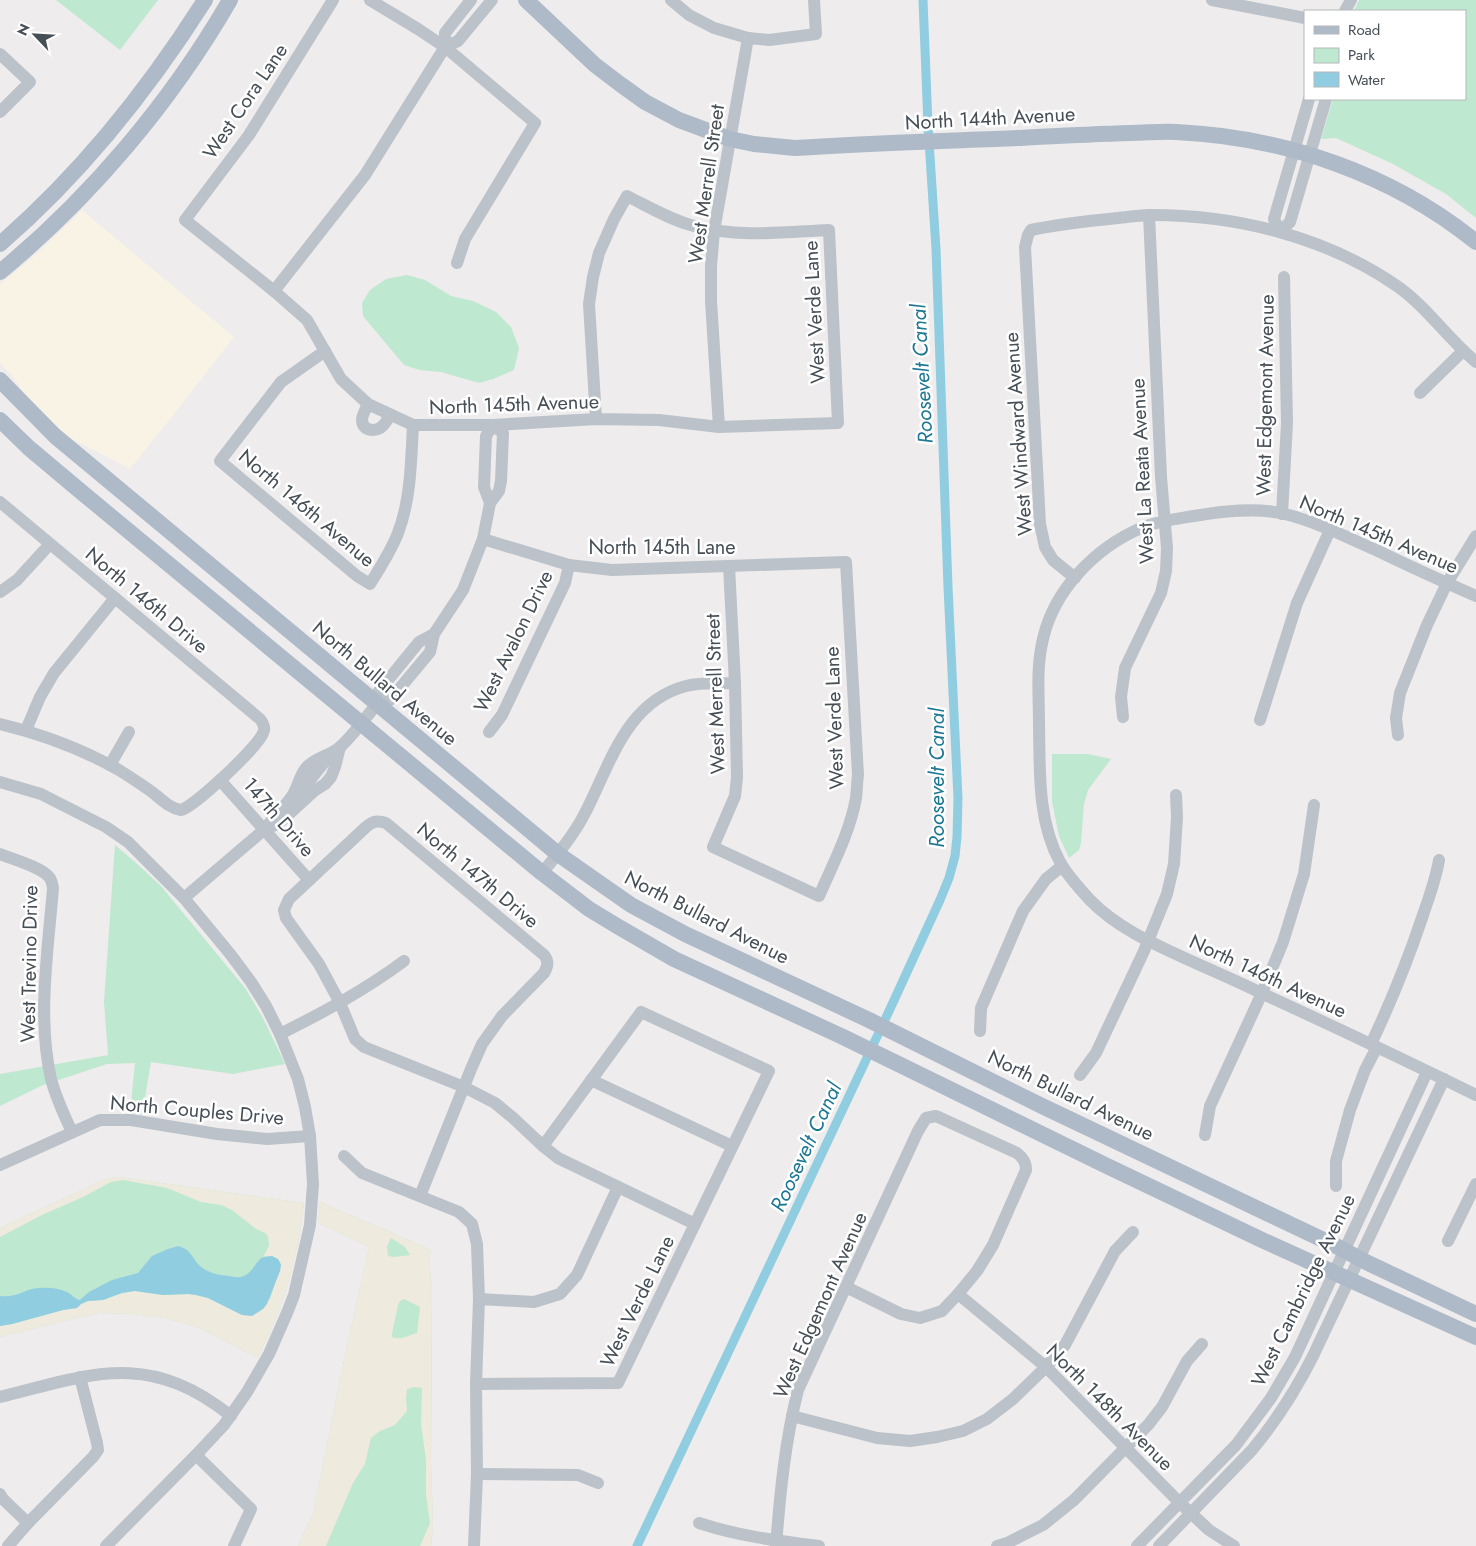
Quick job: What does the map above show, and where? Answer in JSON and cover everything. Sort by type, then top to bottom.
[{"type":"main road","points":[[0,244],[58,189],[95,149],[141,94],[205,0]]},
{"type":"main road","points":[[0,272],[71,207],[121,152],[170,90],[230,0]]},
{"type":"main road","name":"North 144th Avenue","points":[[526,0],[595,65],[645,102],[679,120],[730,139],[754,144],[795,148],[1175,132],[1216,135],[1263,142],[1302,152],[1362,174],[1415,200],[1476,242]]},
{"type":"main road","name":"North Bullard Avenue","points":[[0,380],[48,430],[558,854],[611,892],[684,934],[872,1022],[1042,1106],[1476,1314]]},
{"type":"main road","points":[[0,420],[29,448],[360,724],[542,873],[589,909],[660,951],[878,1054],[1106,1166],[1476,1337]]},
{"type":"main road","points":[[85,495],[102,475]]},
{"type":"street","name":"West Cora Lane","points":[[185,220],[249,135],[333,0]]},
{"type":"street","points":[[370,0],[445,47],[535,122],[464,239],[457,263]]},
{"type":"street","points":[[274,291],[365,175],[445,47],[445,33],[471,0]]},
{"type":"street","points":[[445,47],[458,41],[492,0]]},
{"type":"street","points":[[671,0],[689,15],[714,28],[748,38],[768,40],[816,34],[814,0]]},
{"type":"street","points":[[1214,0],[1304,18]]},
{"type":"street","name":"West Merrell Street","points":[[719,427],[711,301],[711,266],[714,231],[748,38]]},
{"type":"street","points":[[0,54],[30,82],[0,112]]},
{"type":"street","points":[[1302,152],[1309,100]]},
{"type":"street","points":[[1280,232],[1274,219],[1326,100]]},
{"type":"street","points":[[596,419],[589,304],[598,253],[627,196],[669,217],[692,226],[714,231]]},
{"type":"street","points":[[1149,215],[1181,215],[1280,232],[1311,242],[1343,256],[1397,286],[1418,304],[1476,362]]},
{"type":"street","name":"West Windward Avenue","points":[[1075,578],[1053,560],[1044,547],[1040,524],[1025,246],[1031,230],[1070,222],[1149,215]]},
{"type":"street","name":"West La Reata Avenue","points":[[1123,717],[1121,697],[1125,668],[1161,593],[1166,571],[1168,548],[1161,468],[1149,215]]},
{"type":"street","name":"North 145th Avenue","points":[[185,220],[274,291],[306,320],[341,379],[368,404],[413,425],[493,425],[596,419],[659,420],[719,427],[838,423]]},
{"type":"street","name":"West Verde Lane","points":[[714,231],[741,234],[829,230],[838,423]]},
{"type":"street","name":"West Edgemont Avenue","points":[[1282,514],[1287,424],[1284,277]]},
{"type":"street","name":"North 146th Avenue","points":[[325,351],[281,382],[220,461],[357,576],[370,584],[398,532],[410,487],[413,425]]},
{"type":"street","points":[[1420,393],[1463,351]]},
{"type":"street","points":[[368,404],[362,419],[363,426],[367,430],[382,427],[390,415]]},
{"type":"street","points":[[184,898],[265,829],[272,817],[293,796],[306,768],[313,762],[336,750],[360,724],[377,704],[379,691],[419,642],[434,634],[463,590],[483,539],[490,503],[499,491],[501,481],[503,433],[493,425]]},
{"type":"street","name":"North 146th Drive","points":[[0,502],[264,724],[264,730],[258,742],[220,780]]},
{"type":"street","name":"North 145th Avenue","points":[[1075,578],[1107,548],[1142,528],[1165,521],[1211,513],[1244,511],[1282,514],[1330,530],[1476,596]]},
{"type":"street","points":[[1260,720],[1297,603],[1330,530]]},
{"type":"street","points":[[1398,735],[1396,718],[1400,693],[1426,626],[1447,583],[1476,536]]},
{"type":"street","name":"North 145th Lane","points":[[483,539],[569,565],[612,570],[846,562]]},
{"type":"street","points":[[0,592],[18,580],[50,544]]},
{"type":"street","name":"West Verde Lane","points":[[713,847],[819,896],[849,824],[858,782],[846,562]]},
{"type":"street","name":"West Avalon Drive","points":[[489,732],[502,715],[565,583],[569,565]]},
{"type":"street","name":"West Merrell Street","points":[[713,847],[735,796],[737,777],[735,683],[729,566]]},
{"type":"street","points":[[980,1031],[981,1008],[1023,911],[1046,879],[1062,866],[1050,840],[1043,809],[1038,666],[1043,637],[1055,606],[1075,578]]},
{"type":"street","points":[[26,730],[40,697],[54,673],[115,598]]},
{"type":"street","points":[[542,873],[558,854],[584,816],[623,735],[644,708],[660,696],[686,686],[735,683]]},
{"type":"street","points":[[0,724],[26,730],[67,744],[110,765],[141,784],[170,806],[181,810],[187,808],[220,780]]},
{"type":"street","points":[[110,765],[128,732]]},
{"type":"street","points":[[265,829],[278,824],[314,791],[325,784],[335,767],[336,750]]},
{"type":"street","name":"147th Drive","points":[[220,780],[309,880]]},
{"type":"street","points":[[0,782],[41,794],[106,827],[128,842],[184,898],[231,955],[266,1006],[280,1034],[298,1079],[310,1136],[313,1184],[310,1225],[300,1275],[287,1313],[269,1354],[231,1416],[196,1455],[106,1546]]},
{"type":"street","points":[[1080,1075],[1096,1054],[1148,941],[1166,894],[1174,864],[1177,818],[1176,795]]},
{"type":"street","points":[[1205,1135],[1210,1106],[1262,993],[1283,942],[1304,874],[1314,806]]},
{"type":"street","name":"North 147th Drive","points":[[309,880],[366,827],[375,821],[381,821],[544,955],[547,960],[547,967],[542,975],[491,1030],[479,1051],[464,1087]]},
{"type":"street","name":"West Trevino Drive","points":[[0,854],[46,874],[52,881],[44,999],[45,1042],[59,1103],[72,1132]]},
{"type":"street","points":[[1336,1186],[1336,1161],[1350,1110],[1415,941],[1436,877],[1439,860]]},
{"type":"street","name":"North 146th Avenue","points":[[1062,866],[1091,900],[1106,914],[1148,941],[1476,1095]]},
{"type":"street","points":[[309,880],[288,899],[284,907],[284,914],[313,954],[340,1004],[355,1039],[360,1044],[464,1087],[495,1103],[558,1158],[695,1224]]},
{"type":"street","points":[[280,1034],[340,1004],[404,961]]},
{"type":"street","name":"West Verde Lane","points":[[476,1384],[618,1383],[769,1071],[641,1012],[591,1080]]},
{"type":"street","name":"West Cambridge Avenue","points":[[1137,1546],[1236,1445],[1271,1398],[1295,1357],[1427,1072]]},
{"type":"street","name":"West Cambridge Avenue","points":[[1159,1546],[1239,1464],[1266,1433],[1285,1406],[1314,1356],[1444,1079]]},
{"type":"street","points":[[543,1146],[591,1080],[732,1146]]},
{"type":"street","points":[[420,1196],[464,1087]]},
{"type":"street","name":"West Edgemont Avenue","points":[[776,1543],[786,1451],[798,1390],[918,1132],[926,1118],[936,1116],[1017,1153],[1026,1163],[1023,1178],[993,1245],[958,1294]]},
{"type":"street","name":"North Couples Drive","points":[[0,1165],[100,1120],[131,1120],[217,1134],[259,1138],[310,1136]]},
{"type":"street","points":[[344,1156],[362,1173],[459,1212],[472,1224],[477,1244],[479,1298],[474,1546]]},
{"type":"street","points":[[1448,1241],[1476,1184]]},
{"type":"street","points":[[479,1298],[534,1302],[560,1294],[577,1275],[618,1187]]},
{"type":"street","points":[[792,1416],[877,1438],[910,1441],[963,1431],[987,1419],[1012,1399],[1065,1345],[1114,1251],[1133,1232]]},
{"type":"street","points":[[846,1287],[901,1314],[920,1318],[942,1312],[958,1294]]},
{"type":"street","name":"North 148th Avenue","points":[[958,1294],[1046,1366],[1180,1503],[1209,1530],[1234,1546]]},
{"type":"street","points":[[997,1546],[1043,1525],[1074,1500],[1148,1425],[1162,1407],[1187,1361],[1202,1344]]},
{"type":"street","points":[[0,1397],[80,1377],[120,1372],[158,1377],[180,1384],[214,1402],[231,1416]]},
{"type":"street","points":[[8,1546],[98,1450],[80,1377]]},
{"type":"street","points":[[196,1455],[251,1509],[234,1546]]},
{"type":"street","points":[[476,1474],[578,1475],[598,1483]]},
{"type":"street","points":[[0,1494],[28,1523]]},
{"type":"street","points":[[699,1524],[776,1543],[819,1546]]},
{"type":"shaded area","points":[[82,210],[234,337],[130,469],[68,437],[35,409],[13,377],[0,363],[0,284],[34,256]]},
{"type":"green space","points":[[56,0],[158,0],[120,50]]},
{"type":"green space","points":[[1359,0],[1476,0],[1476,218],[1446,194],[1393,164],[1336,138],[1321,139],[1333,100],[1466,100],[1466,10],[1354,10]]},
{"type":"green space","points":[[407,275],[425,280],[451,296],[473,301],[496,312],[511,327],[519,348],[514,370],[479,383],[441,372],[420,370],[404,365],[363,316],[362,303],[370,290],[386,279]]},
{"type":"green space","points":[[1052,754],[1088,754],[1111,759],[1088,790],[1084,804],[1081,843],[1079,850],[1069,858],[1059,836],[1052,802]]},
{"type":"green space","points":[[115,845],[161,886],[245,988],[263,1018],[285,1064],[233,1074],[151,1062],[142,1115],[130,1113],[135,1063],[107,1064],[43,1085],[0,1106],[0,1074],[108,1055],[104,1002]]},
{"type":"green space","points":[[115,1177],[304,1203],[298,1244],[288,1283],[282,1302],[257,1358],[200,1328],[165,1318],[131,1314],[98,1313],[0,1337],[0,1228],[103,1180]]},
{"type":"green space","points":[[320,1202],[431,1251],[429,1261],[432,1290],[431,1464],[433,1525],[431,1546],[298,1546],[313,1514],[369,1247],[318,1223]]},
{"type":"sand","points":[[115,1177],[304,1203],[298,1244],[288,1283],[282,1302],[257,1358],[200,1328],[165,1318],[131,1314],[98,1313],[0,1337],[0,1326],[77,1308],[88,1301],[103,1300],[122,1293],[135,1291],[163,1295],[196,1295],[208,1298],[242,1315],[270,1299],[281,1265],[280,1261],[272,1256],[263,1257],[269,1246],[268,1236],[232,1210],[221,1205],[201,1202],[167,1188],[123,1180],[111,1182],[0,1237],[0,1228],[103,1180]]},
{"type":"sand","points":[[320,1202],[431,1251],[429,1261],[432,1290],[431,1464],[433,1525],[431,1546],[420,1546],[430,1523],[426,1495],[426,1460],[421,1424],[422,1388],[414,1387],[407,1389],[407,1411],[395,1425],[380,1431],[371,1438],[365,1464],[353,1483],[326,1546],[298,1546],[313,1514],[369,1247],[318,1223]],"holes":[[[391,1238],[405,1247],[410,1255],[388,1256],[387,1246]],[[404,1299],[420,1307],[417,1333],[402,1338],[392,1337],[398,1305]]]},
{"type":"water","points":[[178,1246],[189,1252],[200,1266],[206,1270],[235,1277],[242,1277],[247,1274],[263,1257],[272,1256],[278,1259],[281,1265],[280,1271],[267,1304],[252,1316],[242,1315],[208,1298],[196,1295],[163,1295],[135,1291],[122,1293],[103,1300],[88,1301],[77,1308],[0,1326],[0,1296],[12,1296],[34,1289],[49,1288],[64,1291],[80,1300],[89,1292],[112,1280],[138,1273],[152,1256]]},
{"type":"waterway","name":"Roosevelt Canal","points":[[637,1546],[890,1009],[940,900],[955,856],[958,798],[948,587],[936,249],[928,125],[923,0]]}]
